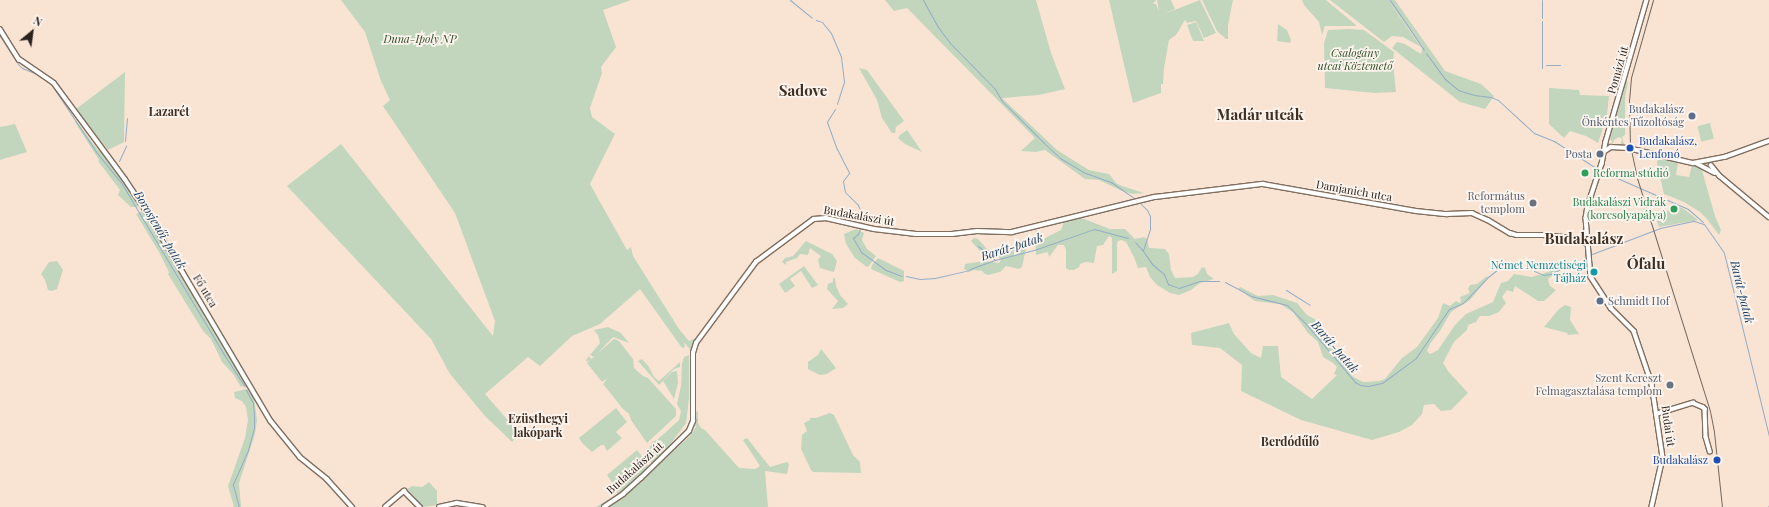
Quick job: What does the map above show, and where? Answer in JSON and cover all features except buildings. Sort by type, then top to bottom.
[{"type":"main road","name":"Pomázi út","points":[[1609,146],[1608,138],[1647,0]]},
{"type":"main road","name":"Fő utca","points":[[0,29],[19,59],[29,68],[42,73],[54,83],[125,179],[149,215],[271,421],[300,457],[326,479],[352,507]]},
{"type":"main road","points":[[1693,162],[1725,157],[1769,141]]},
{"type":"main road","points":[[1571,238],[1588,238],[1586,214],[1605,151],[1609,146],[1631,148],[1693,162],[1703,166],[1710,166],[1725,157]]},
{"type":"main road","points":[[1703,166],[1706,161]]},
{"type":"main road","points":[[1706,161],[1720,176],[1769,217]]},
{"type":"main road","name":"Damjanich utca","points":[[1130,203],[1166,196],[1263,184],[1416,211],[1447,214],[1472,213],[1512,234],[1543,234],[1571,238]]},
{"type":"main road","name":"Budakalászi út","points":[[604,507],[623,494],[641,478],[691,428],[693,421],[693,353],[696,343],[756,262],[814,219],[826,218],[916,234],[952,234],[976,231],[1012,232],[1130,203]]},
{"type":"main road","points":[[1571,238],[1588,244]]},
{"type":"main road","name":"Budai út","points":[[1588,238],[1592,278],[1606,302],[1634,331],[1648,370],[1659,412],[1663,460],[1652,507]]},
{"type":"main road","points":[[1659,412],[1695,403],[1705,410],[1706,438],[1710,451]]},
{"type":"main road","points":[[385,507],[404,491],[420,507]]},
{"type":"main road","points":[[439,507],[458,503],[483,507]]},
{"type":"green space","name":"Duna-Ipoly NP","points":[[341,0],[631,0],[603,10],[616,47],[601,67],[602,73],[590,108],[592,117],[615,134],[590,184],[627,250],[631,247],[633,256],[679,329],[689,341],[698,337],[692,352],[684,342],[685,347],[682,348],[640,289],[600,324],[572,336],[540,366],[528,357],[485,394],[519,433],[512,442],[485,416],[450,374],[431,339],[287,186],[341,144],[493,336],[495,321],[455,213],[383,106],[390,100],[381,81],[365,32]]},
{"type":"green space","points":[[885,0],[1036,0],[1051,53],[1065,89],[1039,95],[1002,98],[1057,150],[1089,170],[1109,174],[1116,183],[1144,193],[1133,194],[1122,191],[1099,180],[1085,179],[1045,150],[1036,152],[1021,151],[1035,138],[907,8],[894,11]]},
{"type":"green space","points":[[1109,0],[1156,0],[1153,4],[1156,4],[1159,11],[1157,0],[1171,0],[1175,9],[1164,14],[1200,0],[1216,33],[1204,38],[1196,21],[1187,23],[1185,20],[1176,35],[1169,40],[1163,84],[1161,84],[1161,93],[1133,103]]},
{"type":"green space","points":[[1202,0],[1233,0],[1228,25],[1228,39],[1217,31]]},
{"type":"green space","points":[[1302,0],[1326,0],[1357,26],[1325,26],[1322,35],[1319,22],[1304,5]]},
{"type":"green space","points":[[1330,0],[1395,0],[1445,71],[1481,84],[1494,96],[1485,109],[1460,102],[1392,48],[1397,42],[1405,44],[1421,54],[1423,47],[1390,3],[1421,47],[1403,37],[1392,36],[1384,42]]},
{"type":"green space","points":[[1196,22],[1204,41],[1193,41],[1187,25]]},
{"type":"green space","points":[[1278,24],[1287,30],[1291,40],[1290,43],[1277,41]]},
{"type":"green space","name":"Csalogány utcai Köztemető","points":[[1328,30],[1364,30],[1394,52],[1393,63],[1396,92],[1374,93],[1325,88],[1324,43]]},
{"type":"green space","points":[[859,68],[867,70],[904,121],[896,127],[895,133],[892,133],[882,118],[877,100]]},
{"type":"green space","points":[[125,72],[124,142],[108,150],[76,109]]},
{"type":"green space","points":[[1626,81],[1628,82],[1625,98],[1625,135],[1622,137],[1624,144],[1621,144],[1622,139],[1619,137],[1614,140],[1613,144],[1610,138]]},
{"type":"green space","points":[[1549,88],[1579,90],[1580,95],[1609,96],[1607,115],[1598,143],[1586,136],[1570,131],[1564,138],[1549,124]]},
{"type":"green space","points":[[76,121],[98,150],[103,152],[140,205],[137,207],[131,207],[118,195],[120,190],[98,161],[99,160],[75,122]]},
{"type":"green space","points":[[1710,123],[1714,139],[1701,142],[1697,126]]},
{"type":"green space","points":[[15,124],[27,152],[0,160],[0,127]]},
{"type":"green space","points":[[907,130],[922,152],[905,144],[898,138]]},
{"type":"green space","points":[[1658,158],[1678,163],[1676,175],[1689,177],[1692,165],[1701,167],[1715,216],[1721,230],[1719,235],[1700,212],[1684,202],[1664,194],[1657,163]]},
{"type":"green space","points":[[1666,201],[1684,209],[1698,220],[1659,227],[1654,212],[1656,212],[1657,215],[1663,212],[1665,213],[1670,209],[1672,204]]},
{"type":"green space","points":[[143,211],[247,385],[241,387],[233,374],[222,362],[211,339],[203,331],[168,274],[169,272],[159,252],[136,214]]},
{"type":"green space","points":[[1079,217],[1110,229],[1125,229],[1135,239],[1144,237],[1147,239],[1149,248],[1165,249],[1169,254],[1171,270],[1175,278],[1193,277],[1198,274],[1202,267],[1205,268],[1207,274],[1214,279],[1200,283],[1191,290],[1179,295],[1170,293],[1157,285],[1150,277],[1146,267],[1138,268],[1126,242],[1121,240],[1118,241],[1117,244],[1117,271],[1112,274],[1112,238],[1109,236],[1103,245],[1097,246],[1094,263],[1086,262],[1080,264],[1079,267],[1074,270],[1069,270],[1066,268],[1066,250],[1064,245],[1058,245],[1049,257],[1048,252],[1036,255],[1035,232],[1037,231],[1038,238],[1045,238],[1061,230],[1064,222]]},
{"type":"green space","points":[[856,229],[864,233],[862,240],[867,249],[876,256],[867,267],[855,258],[846,244],[844,234]]},
{"type":"green space","points":[[974,238],[978,239],[988,250],[999,255],[1017,245],[1027,244],[1022,267],[1019,269],[1006,266],[1000,272],[988,275],[982,271],[974,270],[969,272],[964,269],[965,264],[984,261],[999,263],[1001,260],[997,256],[985,255],[971,241]]},
{"type":"green space","points":[[806,241],[832,254],[837,261],[834,272],[820,268],[818,260],[821,256],[810,248],[808,255],[800,254],[797,258],[786,262],[786,265],[782,262],[785,258],[793,256]]},
{"type":"green space","points":[[878,258],[904,271],[904,281],[900,282],[871,269],[872,265]]},
{"type":"green space","points":[[57,261],[63,270],[57,289],[52,291],[48,290],[45,280],[41,274],[49,262]]},
{"type":"green space","points":[[1559,265],[1560,270],[1548,280],[1550,286],[1556,290],[1544,301],[1538,301],[1515,286],[1513,292],[1507,290],[1502,297],[1506,303],[1499,312],[1489,316],[1480,316],[1476,322],[1468,325],[1467,330],[1454,342],[1443,363],[1448,371],[1468,393],[1451,410],[1441,411],[1434,404],[1424,405],[1422,414],[1412,425],[1399,432],[1372,440],[1301,420],[1241,391],[1242,365],[1220,348],[1192,345],[1191,333],[1229,323],[1234,334],[1251,353],[1261,358],[1263,346],[1278,346],[1281,377],[1312,399],[1337,375],[1334,374],[1337,367],[1323,357],[1318,342],[1308,333],[1293,312],[1280,304],[1255,301],[1238,289],[1240,287],[1258,296],[1273,295],[1297,303],[1307,315],[1316,320],[1318,329],[1326,338],[1327,344],[1341,353],[1352,376],[1363,382],[1379,381],[1385,379],[1402,358],[1417,347],[1438,318],[1443,303],[1450,306],[1456,301],[1460,303],[1460,297],[1470,293],[1468,289],[1470,285],[1477,284],[1487,276],[1488,278],[1470,300],[1451,312],[1440,331],[1430,344],[1427,351],[1430,354],[1438,350],[1455,325],[1466,314],[1493,302],[1501,283],[1508,281],[1514,274],[1532,277],[1551,271]]},
{"type":"green space","points":[[804,266],[818,285],[812,288],[801,271],[790,279],[795,286],[785,293],[779,284]]},
{"type":"green space","points":[[833,278],[835,278],[836,286],[840,295],[848,304],[843,308],[832,309],[838,301],[827,289],[828,284],[833,282]]},
{"type":"green space","points":[[1565,305],[1571,307],[1570,320],[1579,334],[1568,335],[1567,333],[1544,327],[1559,309]]},
{"type":"green space","points":[[608,327],[621,333],[629,343],[613,337],[597,354],[614,339],[619,341],[633,359],[634,368],[643,376],[648,378],[676,409],[675,417],[647,443],[631,420],[629,414],[623,409],[603,384],[608,378],[602,382],[587,363],[594,357],[590,355],[600,343],[598,335],[594,330]]},
{"type":"green space","points":[[821,349],[836,368],[827,374],[820,375],[808,369],[808,362],[818,355]]},
{"type":"green space","points":[[689,355],[689,399],[686,423],[661,457],[653,464],[651,463],[648,452],[652,442],[657,440],[679,420],[681,411],[677,404],[681,386],[682,363],[684,357]]},
{"type":"green space","points":[[589,356],[591,359],[587,362],[586,360]]},
{"type":"green space","points":[[642,359],[649,367],[654,377],[659,381],[680,362],[680,367],[674,369],[659,385],[638,361]]},
{"type":"green space","points":[[677,371],[678,383],[674,399],[663,381],[672,372]]},
{"type":"green space","points":[[247,389],[254,398],[257,420],[255,434],[239,483],[241,507],[234,507],[228,486],[245,438],[248,420],[246,407],[242,401],[235,398],[234,392]]},
{"type":"green space","points":[[616,408],[627,422],[616,432],[622,438],[607,451],[604,445],[601,445],[592,452],[582,443],[579,438]]},
{"type":"green space","points":[[695,411],[698,412],[698,423],[701,428],[705,430],[739,468],[755,469],[760,466],[743,440],[747,438],[770,467],[787,462],[789,464],[787,474],[765,471],[768,507],[596,507],[617,494],[617,490],[607,475],[637,450],[649,466],[648,469],[620,494],[625,495],[689,437],[696,427],[694,423]]},
{"type":"green space","points":[[830,413],[834,415],[853,455],[860,462],[861,473],[813,472],[811,470],[801,449],[802,435],[807,431],[804,423],[810,420],[810,418],[816,418]]},
{"type":"green space","points":[[429,482],[437,491],[437,505],[423,507],[407,489],[412,486],[422,487]]},
{"type":"waterway","points":[[790,0],[812,18]]},
{"type":"waterway","points":[[923,0],[938,27],[951,44],[995,89],[1002,101],[1044,143],[1060,158],[1083,172],[1111,182],[1135,199]]},
{"type":"waterway","points":[[1390,0],[1424,50]]},
{"type":"waterway","points":[[1542,0],[1542,18]]},
{"type":"waterway","points":[[816,20],[822,22],[831,33],[841,57],[844,82],[837,104]]},
{"type":"waterway","points":[[1542,21],[1542,68]]},
{"type":"waterway","name":"Borosjenői-patak","points":[[0,36],[18,64],[22,68],[39,75]]},
{"type":"waterway","points":[[1426,53],[1445,79],[1458,90],[1474,95],[1491,97],[1498,100],[1534,133],[1554,141],[1599,170]]},
{"type":"waterway","points":[[1546,65],[1560,65]]},
{"type":"waterway","name":"Borosjenői-patak","points":[[53,87],[97,153],[122,184],[245,387]]},
{"type":"waterway","points":[[835,109],[827,122],[837,149],[849,173],[843,181],[845,192],[858,205],[861,213],[861,225]]},
{"type":"waterway","points":[[125,141],[127,118]]},
{"type":"waterway","points":[[119,161],[126,146]]},
{"type":"waterway","points":[[1601,171],[1688,209],[1703,222]]},
{"type":"waterway","points":[[1165,194],[1236,185]]},
{"type":"waterway","points":[[1141,204],[1150,216],[1150,229],[1143,251]]},
{"type":"waterway","name":"Barát-patak","points":[[1592,254],[1660,228],[1694,221],[1704,224],[1724,253],[1769,436]]},
{"type":"waterway","name":"Barát-patak","points":[[860,228],[858,234],[853,238],[861,252],[886,270],[902,276]]},
{"type":"waterway","name":"Barát-patak","points":[[970,269],[995,260],[1034,250],[1094,229],[1128,238]]},
{"type":"waterway","name":"Barát-patak","points":[[1135,242],[1152,264],[1164,274],[1168,284],[1179,288],[1199,281],[1219,281]]},
{"type":"waterway","points":[[978,246],[995,260]]},
{"type":"waterway","name":"Barát-patak","points":[[1225,282],[1251,296],[1287,305],[1307,325],[1355,382],[1360,385],[1368,386],[1382,383],[1416,358],[1449,309],[1463,303],[1488,277],[1507,262],[1513,262],[1543,275],[1551,274],[1566,266],[1580,269]]},
{"type":"waterway","points":[[906,276],[920,279],[935,278],[969,270]]},
{"type":"waterway","points":[[1286,290],[1310,305]]},
{"type":"waterway","name":"Borosjenői-patak","points":[[239,507],[233,484],[248,450],[254,428],[253,403],[246,390]]},
{"type":"tram line","points":[[1653,0],[1631,78],[1629,99],[1630,145],[1637,178],[1710,411],[1714,432],[1722,507]]},
{"type":"place","name":"Budakalász Önkéntes Tűzoltóság","points":[[1692,116]]},
{"type":"place","name":"Budakalász, Lenfonó","points":[[1630,148]]},
{"type":"place","name":"Posta","points":[[1600,154]]},
{"type":"place","name":"Reforma stúdió","points":[[1585,173]]},
{"type":"place","name":"Református templom","points":[[1533,203]]},
{"type":"place","name":"Budakalászi Vidrák (korcsolyapálya)","points":[[1674,209]]},
{"type":"place","name":"Német Nemzetiségi Tájház","points":[[1594,272]]},
{"type":"place","name":"Schmidt Hof","points":[[1600,301]]},
{"type":"place","name":"Szent Kereszt Felmagasztalása templom","points":[[1670,385]]},
{"type":"place","name":"Budakalász","points":[[1717,460]]},
{"type":"district","name":"Sadove","points":[[803,91]]},
{"type":"district","name":"Lazarét","points":[[169,112]]},
{"type":"district","name":"Madár utcák","points":[[1260,115]]},
{"type":"district","name":"Budakalász","points":[[1584,239]]},
{"type":"district","name":"Ófalu","points":[[1646,264]]},
{"type":"district","name":"Ezüsthegyi lakópark","points":[[538,426]]},
{"type":"district","name":"Berdódűlő","points":[[1290,442]]}]
